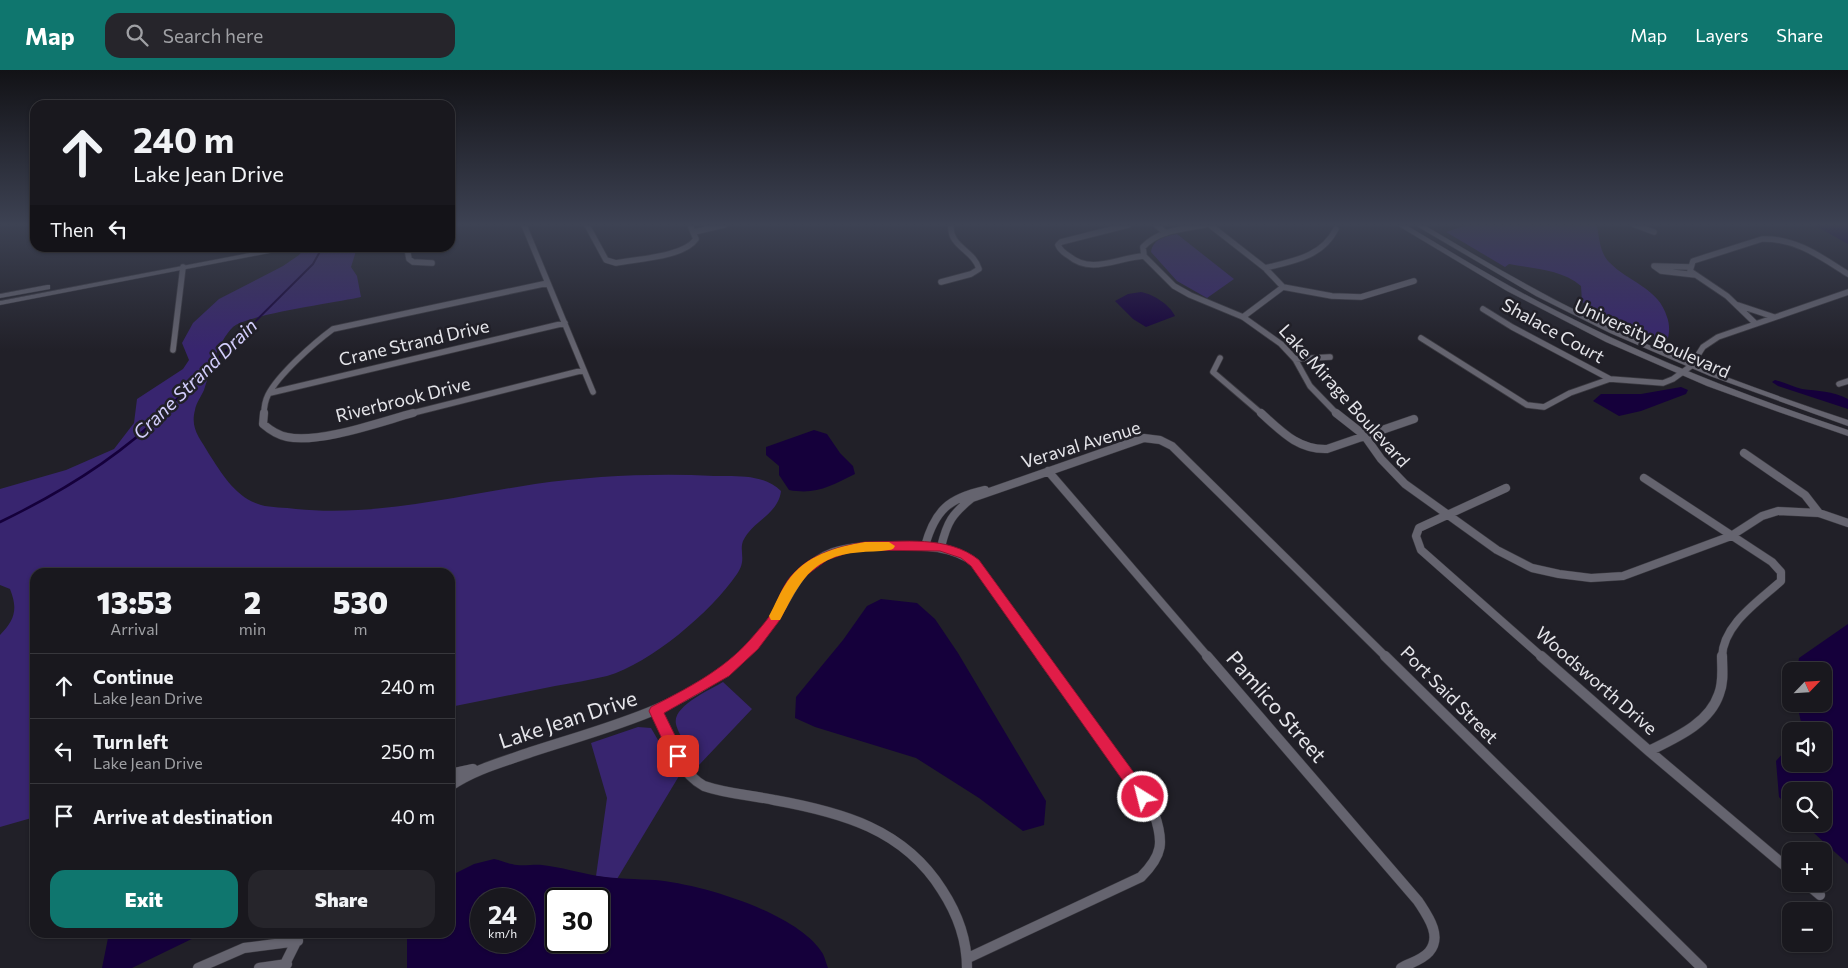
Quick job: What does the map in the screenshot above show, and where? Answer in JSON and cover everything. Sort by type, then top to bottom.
[{"type":"main road","points":[[0,296],[154,267]]},
{"type":"main road","points":[[98,284],[121,276],[169,267]]},
{"type":"main road","points":[[0,303],[183,267]]},
{"type":"main road","name":"University Boulevard","points":[[1474,267],[1575,324],[1682,373],[1743,397],[1848,433]]},
{"type":"main road","name":"University Boulevard","points":[[1493,267],[1566,308],[1690,366],[1786,403],[1848,423]]},
{"type":"street","points":[[173,350],[183,267]]},
{"type":"street","points":[[541,267],[594,392]]},
{"type":"street","points":[[941,282],[971,274],[979,269],[979,267]]},
{"type":"street","name":"Lake Mirage Boulevard","points":[[1155,267],[1174,286],[1243,317],[1281,344],[1295,359],[1310,386],[1340,417],[1364,435],[1381,459],[1405,484],[1497,550],[1532,568],[1591,578],[1623,576],[1732,536],[1762,516],[1778,511],[1819,512],[1848,523]]},
{"type":"street","points":[[1269,267],[1265,268],[1283,287],[1332,296],[1361,297],[1414,282]]},
{"type":"street","points":[[1655,267],[1661,272],[1697,275]]},
{"type":"street","points":[[1687,267],[1690,267],[1690,271],[1727,296],[1755,323]]},
{"type":"street","points":[[1837,267],[1848,274]]},
{"type":"street","points":[[269,393],[318,340],[333,329],[548,283]]},
{"type":"street","points":[[1243,317],[1283,287]]},
{"type":"street","points":[[19,300],[28,291]]},
{"type":"street","points":[[1421,338],[1527,405],[1544,407],[1570,393],[1610,379],[1648,384],[1662,383],[1682,373],[1690,366],[1703,348],[1718,337],[1848,292]]},
{"type":"street","points":[[1736,304],[1774,317]]},
{"type":"street","name":"Shalace Court","points":[[1483,309],[1610,379]]},
{"type":"street","name":"Crane Strand Drive","points":[[269,393],[565,323]]},
{"type":"street","points":[[1295,359],[1330,357]]},
{"type":"street","points":[[1220,358],[1213,372],[1292,440],[1303,447],[1313,450],[1327,449],[1364,435],[1414,420]]},
{"type":"street","name":"Riverbrook Drive","points":[[269,393],[264,406],[263,424],[270,432],[280,437],[302,438],[335,433],[584,370]]},
{"type":"street","points":[[1839,384],[1848,381]]},
{"type":"street","name":"Veraval Avenue","points":[[941,547],[946,525],[957,510],[972,498],[1144,438],[1160,440],[1172,446]]},
{"type":"street","name":"Port Said Street","points":[[1172,446],[1702,968]]},
{"type":"street","points":[[1744,453],[1805,495],[1819,512]]},
{"type":"street","name":"Pamlico Street","points":[[1048,471],[1411,894],[1431,920],[1434,942],[1429,951],[1401,968]]},
{"type":"street","points":[[1644,478],[1772,562],[1781,572],[1781,581],[1743,616],[1725,639],[1721,658],[1722,682],[1717,701],[1700,723],[1649,751]]},
{"type":"street","name":"Veraval Avenue","points":[[925,546],[929,528],[938,512],[953,500],[973,492],[999,487]]},
{"type":"street","points":[[1446,514],[1506,488]]},
{"type":"street","name":"Woodsworth Drive","points":[[1446,514],[1419,528],[1416,536],[1421,550],[1649,751],[1782,863]]},
{"type":"street","name":"Lake Jean Drive","points":[[455,783],[492,765],[656,711],[693,692],[724,672],[753,645],[775,618],[792,584],[804,570],[823,557],[846,549],[865,546],[941,547],[960,553],[975,563],[1154,813],[1162,834],[1160,851],[1154,865],[1141,877],[967,963],[957,916],[943,890],[922,863],[893,838],[854,821],[810,806],[724,791],[699,784],[685,771],[656,711]]},
{"type":"street","name":"Lake Jean Drive","points":[[455,773],[492,765]]},
{"type":"street","points":[[1816,892],[1820,895]]},
{"type":"street","points":[[198,968],[244,948],[295,938]]},
{"type":"street","points":[[259,968],[286,967],[300,938]]},
{"type":"shaded area","points":[[281,267],[351,267],[357,276],[361,297],[241,322],[227,333],[219,348],[204,390],[197,402],[194,417],[195,428],[209,454],[230,484],[252,502],[265,506],[296,509],[356,510],[416,504],[557,481],[602,477],[669,475],[749,477],[774,485],[781,491],[779,499],[770,512],[747,534],[743,541],[742,564],[726,589],[696,620],[661,648],[642,660],[607,676],[455,706],[455,568],[30,568],[30,818],[0,827],[0,635],[12,619],[14,603],[10,589],[0,585],[0,489],[66,470],[114,449],[134,423],[137,399],[183,369],[189,360],[182,343],[193,323],[219,299]]},
{"type":"shaded area","points":[[1164,267],[1219,267],[1234,279],[1207,298],[1177,281]]},
{"type":"shaded area","points":[[1527,267],[1615,267],[1650,292],[1663,307],[1669,327],[1666,343],[1607,317],[1582,302],[1581,286],[1565,276],[1547,270]]},
{"type":"shaded area","points":[[1141,292],[1161,301],[1175,316],[1146,327],[1133,319],[1115,301],[1128,294]]},
{"type":"shaded area","points":[[1775,380],[1802,389],[1842,396],[1848,399],[1848,409],[1778,386],[1772,382]]},
{"type":"shaded area","points":[[1681,387],[1688,390],[1686,394],[1641,411],[1619,416],[1593,401],[1601,394],[1641,394]]},
{"type":"shaded area","points":[[814,430],[827,434],[840,453],[853,466],[855,474],[831,486],[815,490],[789,490],[779,475],[779,466],[766,455],[766,447]]},
{"type":"shaded area","points":[[881,599],[917,603],[935,619],[958,653],[1046,801],[1044,825],[1023,831],[979,798],[916,758],[815,727],[795,718],[796,697],[843,640],[867,606]]},
{"type":"shaded area","points":[[1848,624],[1848,864],[1832,849],[1832,842],[1824,842],[1813,832],[1832,832],[1832,782],[1782,782],[1782,800],[1779,797],[1776,761],[1782,754],[1782,772],[1832,772],[1832,722],[1801,722],[1799,712],[1832,712],[1832,662],[1798,662],[1799,658]]},
{"type":"shaded area","points":[[723,682],[752,709],[699,765],[680,734],[676,724],[676,717],[693,699]]},
{"type":"shaded area","points":[[638,727],[651,728],[679,776],[617,879],[596,876],[607,798],[591,743]]},
{"type":"shaded area","points":[[494,859],[516,865],[549,866],[605,877],[655,880],[697,887],[722,894],[747,903],[793,926],[811,939],[823,954],[828,968],[407,968],[407,938],[455,938],[455,874],[474,864]]},
{"type":"shaded area","points":[[108,938],[194,938],[132,968],[102,968]]},
{"type":"waterway","name":"Crane Strand Drain","points":[[162,414],[310,267]]},
{"type":"waterway","name":"Crane Strand Drain","points":[[0,522],[43,500],[107,460],[163,413]]},
{"type":"slow traffic","points":[[776,616],[792,584],[804,570],[823,557],[846,549],[865,546],[889,546]]},
{"type":"route","points":[[678,756],[656,711],[693,692],[724,672],[753,645],[775,618],[792,584],[804,570],[823,557],[846,549],[865,546],[941,547],[966,555],[975,563],[1143,797]]}]
